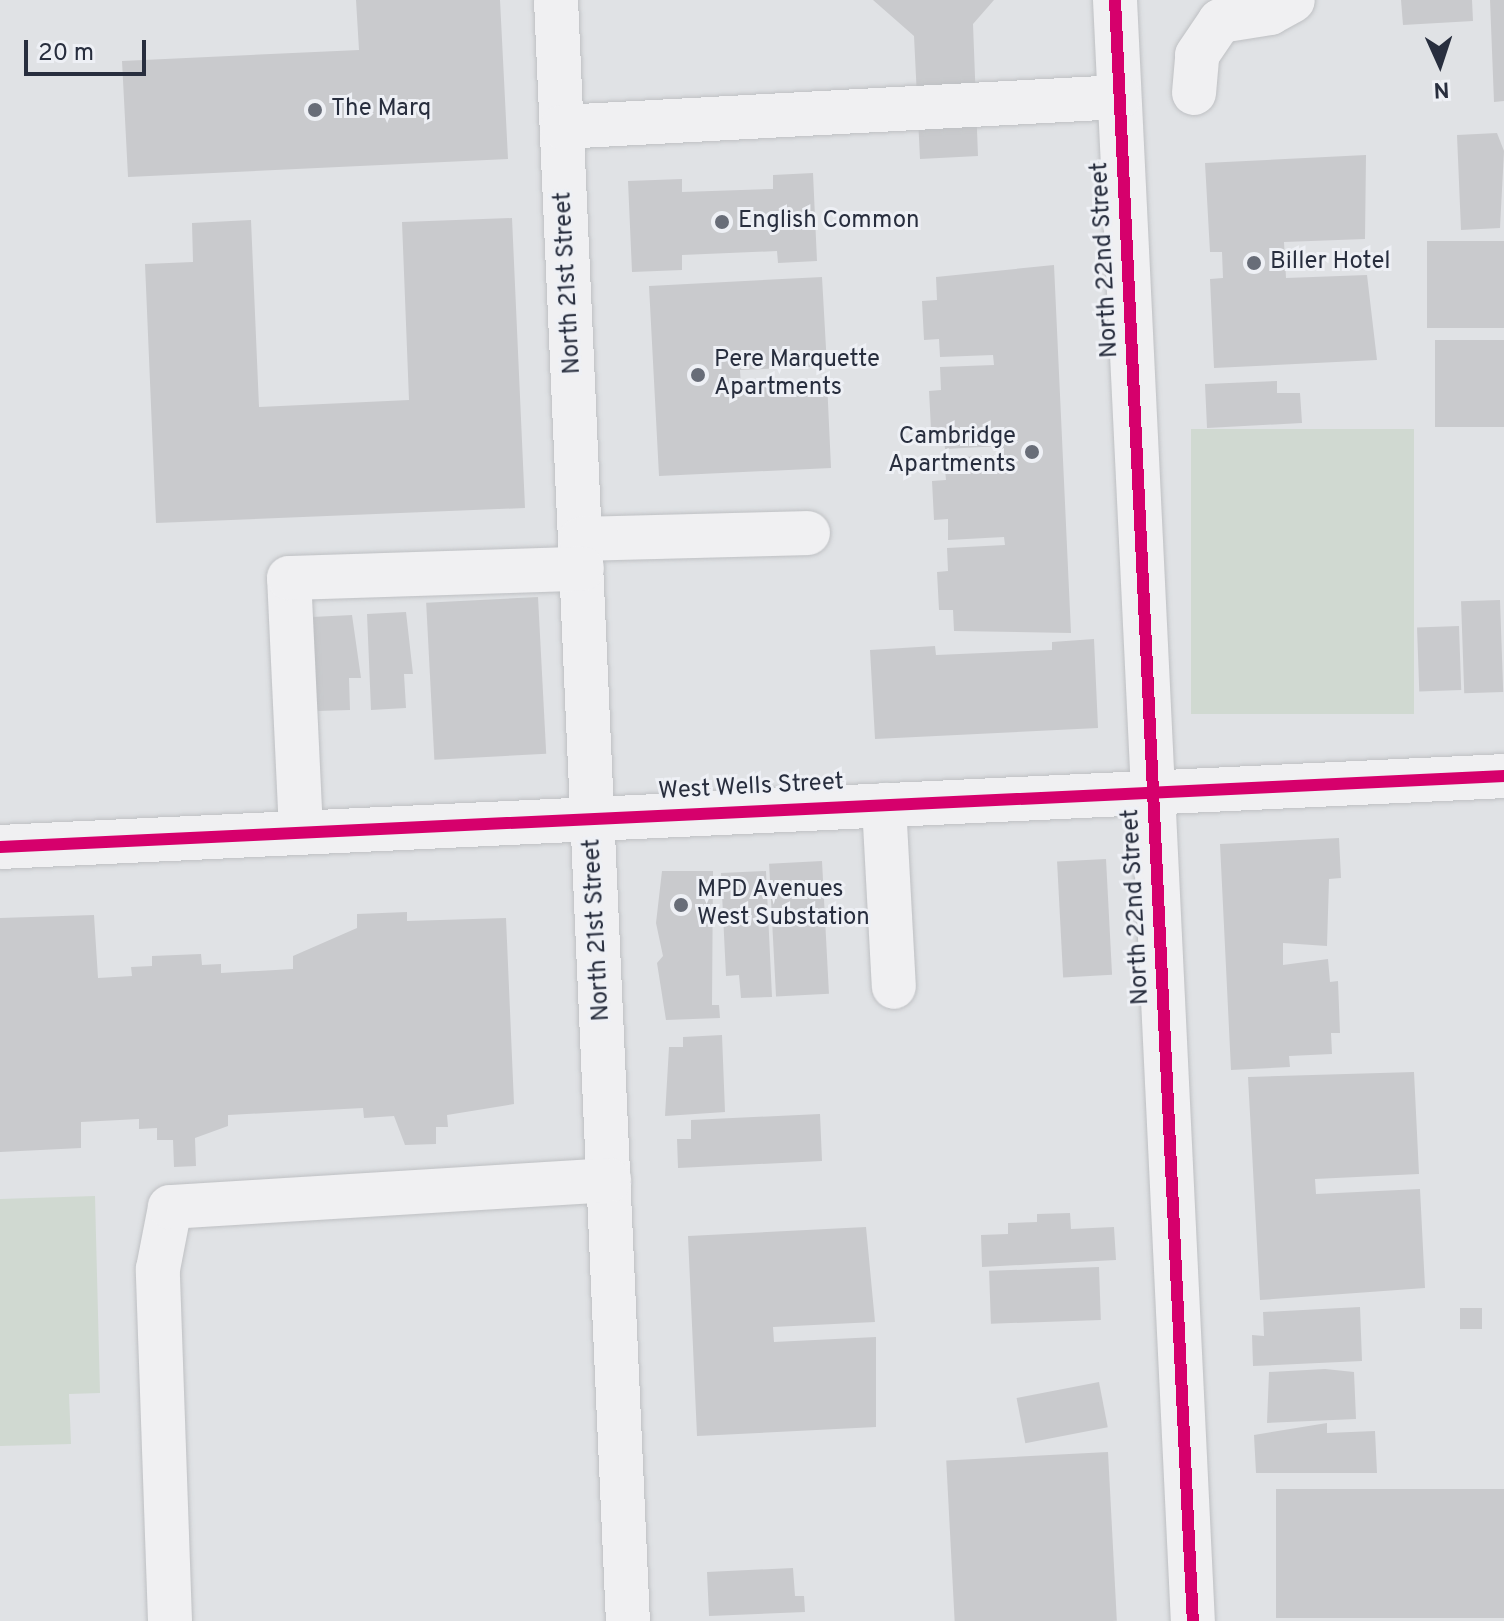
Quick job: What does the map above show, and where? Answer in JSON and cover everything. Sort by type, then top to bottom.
[{"type":"street","name":"North 21st Street","points":[[556,0],[628,1621]]},
{"type":"street","name":"North 22nd Street","points":[[1115,0],[1193,1621]]},
{"type":"street","points":[[1194,93],[1197,55],[1220,21],[1270,13],[1293,0]]},
{"type":"street","points":[[562,127],[1119,97]]},
{"type":"street","points":[[301,831],[289,578],[808,533]]},
{"type":"street","name":"West Wells Street","points":[[0,847],[1504,776]]},
{"type":"street","points":[[884,805],[894,987]]},
{"type":"street","points":[[170,1621],[158,1269],[170,1207],[609,1180]]},
{"type":"shaded area","points":[[1191,429],[1414,429],[1414,714],[1191,714]]},
{"type":"shaded area","points":[[95,1196],[100,1393],[69,1394],[71,1444],[0,1446],[0,1199]]},
{"type":"building","name":"The Marq","points":[[356,0],[500,0],[508,159],[128,177],[122,61],[359,50]]},
{"type":"building","points":[[873,0],[994,0],[973,24],[978,156],[920,159],[914,36]]},
{"type":"building","points":[[1401,0],[1472,0],[1473,21],[1403,25]]},
{"type":"building","points":[[1490,0],[1504,0],[1504,101],[1494,102]]},
{"type":"building","points":[[1497,133],[1504,151],[1500,228],[1461,230],[1457,135]]},
{"type":"building","name":"Biller Hotel","points":[[1366,155],[1365,239],[1284,242],[1286,278],[1367,275],[1377,360],[1214,368],[1210,279],[1223,278],[1222,252],[1210,252],[1205,163]]},
{"type":"building","name":"English Common","points":[[813,173],[817,261],[778,263],[777,251],[682,255],[682,270],[632,272],[628,181],[682,179],[682,192],[773,189],[773,175]]},
{"type":"building","points":[[512,218],[525,508],[156,523],[145,264],[193,262],[192,223],[251,220],[259,407],[409,400],[402,222]]},
{"type":"building","points":[[1427,241],[1504,241],[1504,328],[1427,328]]},
{"type":"building","name":"Cambridge Apartments","points":[[1054,265],[1071,633],[954,631],[953,610],[939,610],[937,572],[948,571],[947,548],[1005,545],[1004,537],[948,540],[948,519],[934,520],[932,481],[946,480],[944,458],[1002,455],[1001,446],[945,449],[943,429],[931,429],[929,391],[941,390],[940,367],[994,365],[993,355],[940,357],[939,339],[924,340],[922,301],[937,300],[936,277]]},
{"type":"building","name":"Pere Marquette Apartments","points":[[822,277],[827,366],[740,370],[741,385],[827,381],[831,468],[659,476],[649,286]]},
{"type":"building","points":[[1435,340],[1504,340],[1504,427],[1435,427]]},
{"type":"building","points":[[1277,381],[1277,393],[1300,393],[1302,423],[1207,428],[1205,384]]},
{"type":"building","points":[[538,597],[546,754],[434,760],[426,603]]},
{"type":"building","points":[[1500,600],[1503,692],[1464,693],[1461,601]]},
{"type":"building","points":[[406,612],[413,674],[404,674],[406,708],[371,710],[367,614]]},
{"type":"building","points":[[352,615],[361,678],[349,678],[350,710],[317,711],[312,617]]},
{"type":"building","points":[[1459,626],[1461,690],[1419,691],[1417,627]]},
{"type":"building","points":[[1094,639],[1098,728],[875,739],[870,650],[935,646],[936,655],[1052,650],[1052,642]]},
{"type":"building","points":[[1339,838],[1341,878],[1329,879],[1327,946],[1283,943],[1283,965],[1328,959],[1330,982],[1338,981],[1340,1033],[1331,1033],[1332,1054],[1289,1056],[1290,1067],[1231,1070],[1220,844]]},
{"type":"building","points":[[1106,859],[1112,975],[1063,977],[1057,862]]},
{"type":"building","points":[[822,861],[829,994],[776,997],[769,864]]},
{"type":"building","points":[[662,871],[713,871],[712,1005],[719,1005],[720,1018],[666,1020],[657,963],[663,956],[656,923]]},
{"type":"building","points":[[766,871],[772,997],[741,998],[739,975],[726,976],[721,873]]},
{"type":"building","points":[[407,912],[407,921],[506,918],[514,1104],[447,1115],[448,1127],[436,1127],[436,1144],[405,1145],[394,1116],[364,1118],[363,1108],[228,1115],[228,1126],[195,1138],[196,1166],[174,1167],[173,1140],[157,1140],[157,1128],[139,1129],[139,1119],[81,1122],[81,1148],[0,1152],[0,918],[94,915],[98,978],[132,976],[131,967],[152,966],[152,956],[201,954],[202,965],[221,964],[221,973],[293,969],[293,956],[357,928],[357,914]]},
{"type":"building","points":[[722,1035],[725,1112],[665,1116],[669,1047],[683,1047],[683,1037]]},
{"type":"building","points":[[1414,1072],[1419,1174],[1315,1179],[1316,1194],[1420,1189],[1425,1288],[1260,1300],[1248,1077]]},
{"type":"building","points":[[820,1114],[822,1161],[678,1168],[677,1139],[691,1139],[691,1120]]},
{"type":"building","points":[[1070,1213],[1071,1229],[1114,1227],[1116,1260],[982,1267],[981,1235],[1008,1234],[1008,1223],[1037,1222],[1037,1214]]},
{"type":"building","points":[[866,1227],[875,1322],[773,1327],[774,1342],[876,1337],[876,1427],[697,1436],[688,1236]]},
{"type":"building","points":[[1099,1267],[1101,1320],[991,1324],[989,1271]]},
{"type":"building","points":[[1360,1307],[1362,1361],[1253,1366],[1252,1335],[1264,1336],[1263,1312]]},
{"type":"building","points":[[1460,1308],[1482,1308],[1482,1329],[1460,1329]]},
{"type":"building","points":[[1325,1369],[1354,1372],[1356,1419],[1267,1423],[1269,1372]]},
{"type":"building","points":[[1099,1382],[1108,1427],[1025,1443],[1017,1398]]},
{"type":"building","points":[[1327,1423],[1327,1433],[1375,1431],[1377,1473],[1256,1473],[1254,1435]]},
{"type":"building","points":[[1108,1452],[1117,1621],[955,1621],[946,1460]]},
{"type":"building","points":[[1276,1489],[1504,1489],[1504,1618],[1276,1618]]},
{"type":"building","points":[[793,1568],[795,1596],[804,1596],[805,1612],[709,1616],[707,1572]]},
{"type":"cycle path","points":[[1115,0],[1193,1621]]},
{"type":"cycle path","points":[[0,847],[1504,776]]},
{"type":"place","name":"The Marq","points":[[315,110]]},
{"type":"place","name":"English Common","points":[[722,222]]},
{"type":"place","name":"Biller Hotel","points":[[1254,263]]},
{"type":"place","name":"Pere Marquette Apartments","points":[[698,375]]},
{"type":"place","name":"Cambridge Apartments","points":[[1032,452]]},
{"type":"place","name":"MPD Avenues West Substation","points":[[681,905]]}]
